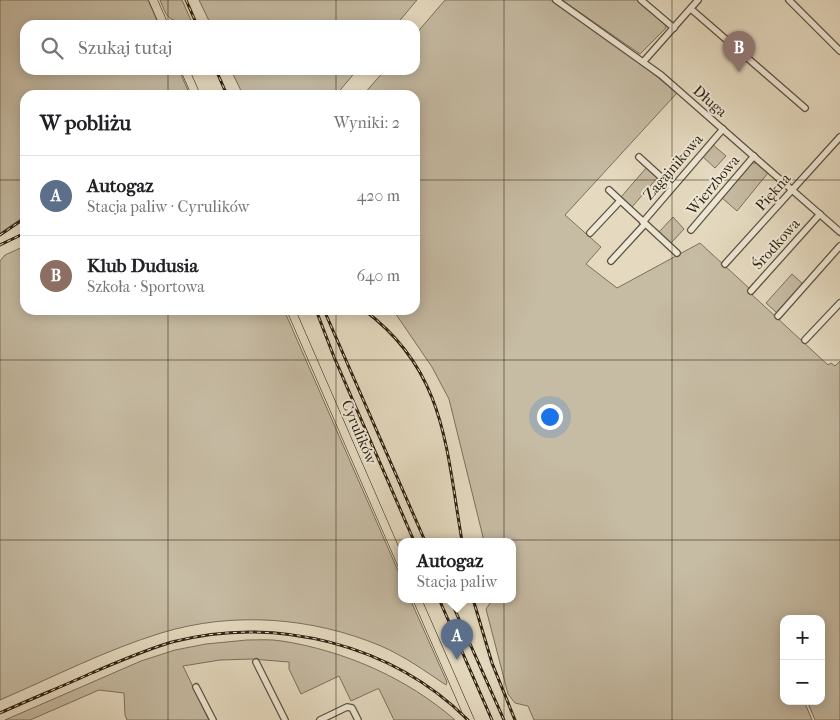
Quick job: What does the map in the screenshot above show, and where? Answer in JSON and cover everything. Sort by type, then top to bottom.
[{"type":"main road","points":[[153,0],[162,20]]},
{"type":"main road","points":[[186,75],[194,90]]},
{"type":"main road","name":"Cyrulików","points":[[293,315],[398,556]]},
{"type":"main road","points":[[419,603],[470,720]]},
{"type":"street","name":"Długa","points":[[556,0],[644,61],[793,189],[840,232]]},
{"type":"street","points":[[641,0],[674,28]]},
{"type":"street","points":[[644,61],[698,0]]},
{"type":"street","points":[[789,0],[840,51]]},
{"type":"street","points":[[691,8],[805,108]]},
{"type":"street","name":"Zagajnikowa","points":[[611,261],[723,129]]},
{"type":"street","name":"Piękna","points":[[725,264],[840,137]]},
{"type":"street","name":"Wierzbowa","points":[[691,230],[754,156]]},
{"type":"street","points":[[640,157],[672,187]]},
{"type":"street","points":[[609,190],[677,253]]},
{"type":"street","points":[[590,233],[620,201]]},
{"type":"street","name":"Środkowa","points":[[751,291],[820,214]]},
{"type":"street","points":[[778,316],[840,246]]},
{"type":"street","points":[[806,340],[840,303]]},
{"type":"street","points":[[256,662],[284,720]]},
{"type":"street","points":[[196,687],[213,720]]},
{"type":"street","points":[[320,720],[350,707],[358,720]]},
{"type":"shaded area","points":[[0,0],[148,0],[157,20],[20,20],[20,75],[181,75],[188,90],[20,90],[20,219],[0,233]]},
{"type":"shaded area","points":[[160,0],[182,0],[191,20],[173,20],[165,12]]},
{"type":"shaded area","points":[[199,0],[417,0],[400,20],[209,20]]},
{"type":"shaded area","points":[[445,0],[550,0],[640,63],[677,93],[565,215],[601,247],[586,264],[617,288],[700,243],[750,289],[749,292],[828,365],[831,363],[835,366],[840,361],[840,720],[815,720],[809,705],[825,705],[825,615],[780,615],[780,705],[806,705],[812,720],[534,720],[528,706],[515,703],[508,694],[486,609],[490,603],[516,603],[516,538],[483,538],[449,399],[432,367],[396,315],[420,315],[420,90],[367,90],[381,75],[420,75],[420,29]]},
{"type":"shaded area","points":[[562,0],[637,0],[665,24],[666,28],[640,54]]},
{"type":"shaded area","points":[[233,75],[353,75],[340,90],[241,90]]},
{"type":"shaded area","points":[[712,144],[726,156],[715,168],[702,156]]},
{"type":"shaded area","points":[[752,163],[756,163],[768,173],[737,211],[722,198]]},
{"type":"shaded area","points":[[647,167],[658,177],[632,207],[621,197]]},
{"type":"shaded area","points":[[673,217],[684,229],[671,243],[659,232]]},
{"type":"shaded area","points":[[20,248],[20,315],[286,315],[398,571],[398,603],[412,603],[447,682],[446,685],[398,654],[355,636],[300,623],[244,620],[188,626],[161,633],[100,656],[0,700],[0,261],[5,255]]},
{"type":"shaded area","points":[[792,274],[803,284],[777,313],[766,303]]},
{"type":"shaded area","points":[[247,640],[282,641],[352,659],[374,668],[417,691],[455,720],[394,720],[379,689],[351,701],[339,676],[301,694],[289,669],[289,662],[252,659],[220,660],[183,666],[209,720],[127,720],[124,693],[99,690],[30,720],[5,720],[141,661],[175,650],[206,644]]},
{"type":"railway","points":[[186,0],[195,20]]},
{"type":"railway","points":[[218,75],[225,90]]},
{"type":"railway","points":[[0,235],[20,221]]},
{"type":"railway","points":[[0,245],[20,235]]},
{"type":"railway","points":[[318,315],[334,357],[413,538]]},
{"type":"railway","points":[[326,315],[424,538]]},
{"type":"railway","points":[[370,315],[391,334],[412,359],[427,386],[438,414],[446,444],[462,538]]},
{"type":"railway","points":[[441,603],[492,720]]},
{"type":"railway","points":[[452,603],[504,720]]},
{"type":"railway","points":[[474,603],[492,663],[515,720]]},
{"type":"railway","points":[[0,713],[162,645],[211,634],[251,632],[291,635],[331,642],[368,655],[404,672],[438,694],[468,720]]},
{"type":"place","name":"Klub Dudusia","points":[[739,72]]},
{"type":"place","name":"Autogaz","points":[[457,660]]}]
